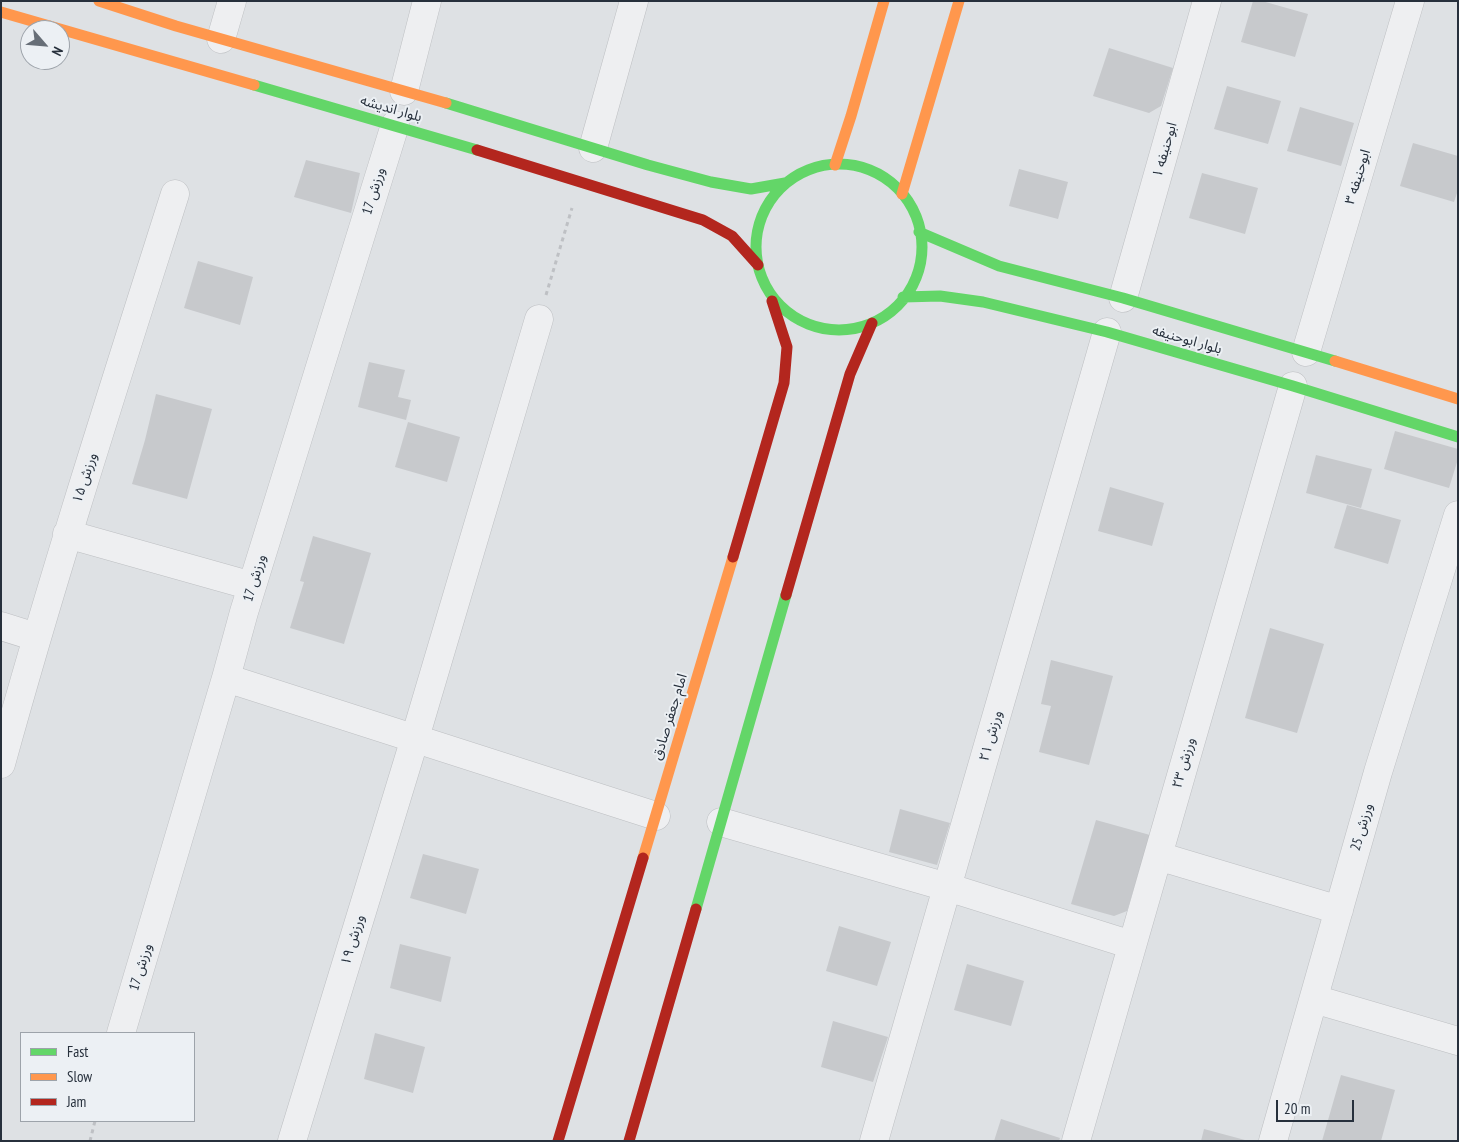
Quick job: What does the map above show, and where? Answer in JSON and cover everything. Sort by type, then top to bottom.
[{"type":"street","name":"بلوار اندیشه","points":[[99,1],[221,39],[711,182],[751,189],[785,183]]},
{"type":"street","points":[[221,39],[232,1]]},
{"type":"street","points":[[404,91],[427,1]]},
{"type":"street","points":[[593,148],[634,1]]},
{"type":"street","points":[[834,165],[851,116],[884,1]]},
{"type":"street","points":[[902,194],[959,1]]},
{"type":"street","name":"ابوحنیفه ۱","points":[[1123,298],[1207,1]]},
{"type":"street","name":"ابوحنیفه ۳","points":[[1306,352],[1410,1]]},
{"type":"street","name":"بلوار اندیشه","points":[[1,12],[394,125],[703,220],[732,236],[758,265]]},
{"type":"street","name":"ورزش 17","points":[[121,1032],[252,586],[394,125]]},
{"type":"street","points":[[855,164],[890,180],[913,207],[922,242],[916,278],[896,308],[872,323],[845,330],[815,327],[788,313],[772,301],[758,265],[756,237],[764,210],[785,183],[816,166],[834,165],[855,164]]},
{"type":"street","name":"ورزش ۱۵","points":[[1,764],[67,534],[175,194]]},
{"type":"street","name":"بلوار ابوحنیفه","points":[[920,232],[999,266],[1123,298],[1458,399]]},
{"type":"street","name":"بلوار ابوحنیفه","points":[[903,297],[940,296],[983,302],[1107,332],[1293,386],[1458,438]]},
{"type":"street","name":"امام جعفر صادق","points":[[558,1141],[770,435],[784,382],[787,347],[772,301]]},
{"type":"street","name":"ورزش ۱۹","points":[[292,1141],[415,738],[539,319]]},
{"type":"street","points":[[629,1141],[850,374],[872,323]]},
{"type":"street","name":"ورزش ۲۱","points":[[874,1141],[1107,332]]},
{"type":"street","name":"ورزش ۲۳","points":[[1076,1141],[1293,386]]},
{"type":"street","name":"ورزش 25","points":[[1273,1141],[1378,772],[1458,515]]},
{"type":"street","points":[[67,534],[252,586]]},
{"type":"street","points":[[1,626],[36,637]]},
{"type":"street","points":[[226,678],[656,816]]},
{"type":"street","points":[[720,822],[947,887],[1132,945]]},
{"type":"street","points":[[1158,856],[1339,910]]},
{"type":"street","points":[[1314,999],[1458,1041]]},
{"type":"path","points":[[539,319],[580,181]]},
{"type":"path","points":[[90,1141],[95,1122]]},
{"type":"building","points":[[1253,1],[1262,1],[1308,14],[1295,57],[1241,42]]},
{"type":"building","points":[[1109,48],[1173,68],[1161,106],[1149,113],[1093,96]]},
{"type":"building","points":[[1227,86],[1281,101],[1268,144],[1214,129]]},
{"type":"building","points":[[1300,107],[1354,123],[1341,166],[1287,151]]},
{"type":"building","points":[[1413,143],[1458,156],[1458,190],[1454,202],[1400,186]]},
{"type":"building","points":[[306,160],[360,173],[351,213],[294,197]]},
{"type":"building","points":[[1019,169],[1068,182],[1058,219],[1009,206]]},
{"type":"building","points":[[1202,173],[1258,188],[1245,234],[1189,218]]},
{"type":"building","points":[[198,261],[253,277],[240,325],[184,308]]},
{"type":"building","points":[[369,362],[405,370],[398,397],[411,400],[406,420],[358,407]]},
{"type":"building","points":[[156,394],[212,409],[187,499],[132,484]]},
{"type":"building","points":[[408,422],[460,437],[447,482],[395,467]]},
{"type":"building","points":[[1395,431],[1458,449],[1458,459],[1449,488],[1384,469]]},
{"type":"building","points":[[1316,455],[1372,469],[1361,508],[1306,493]]},
{"type":"building","points":[[1110,487],[1164,503],[1152,546],[1098,531]]},
{"type":"building","points":[[1347,505],[1401,520],[1388,564],[1334,548]]},
{"type":"building","points":[[313,536],[371,553],[344,644],[290,628],[304,582],[300,581]]},
{"type":"building","points":[[1270,628],[1324,644],[1297,733],[1245,718]]},
{"type":"building","points":[[1051,660],[1113,676],[1089,765],[1039,752],[1051,706],[1041,704]]},
{"type":"building","points":[[900,809],[950,823],[937,865],[889,852]]},
{"type":"building","points":[[1096,820],[1150,835],[1127,911],[1114,916],[1071,904]]},
{"type":"building","points":[[423,854],[479,869],[466,914],[410,898]]},
{"type":"building","points":[[839,926],[891,942],[877,986],[826,971]]},
{"type":"building","points":[[400,944],[451,957],[441,1002],[390,988]]},
{"type":"building","points":[[967,964],[1024,981],[1011,1026],[954,1010]]},
{"type":"building","points":[[833,1021],[888,1037],[873,1082],[821,1067]]},
{"type":"building","points":[[375,1033],[425,1047],[413,1093],[364,1079]]},
{"type":"building","points":[[1341,1075],[1395,1090],[1381,1141],[1322,1141]]},
{"type":"building","points":[[1001,1119],[1060,1138],[1059,1141],[994,1141]]},
{"type":"building","points":[[1204,1129],[1245,1140],[1245,1141],[1201,1141]]},
{"type":"traffic: fast","points":[[254,85],[477,150]]},
{"type":"traffic: fast","points":[[446,103],[648,165],[711,182],[751,189],[785,183]]},
{"type":"traffic: fast","points":[[839,164],[863,168],[878,174],[903,195],[912,208],[918,223],[922,247],[918,271],[912,286],[891,311],[878,320],[863,326],[839,330],[815,326],[800,320],[775,299],[766,286],[760,271],[756,247],[760,223],[766,208],[787,183],[800,174],[815,168],[839,164]]},
{"type":"traffic: fast","points":[[919,232],[999,266],[1123,298],[1335,361]]},
{"type":"traffic: fast","points":[[903,297],[940,296],[983,302],[1107,332],[1293,386],[1458,437]]},
{"type":"traffic: fast","points":[[696,909],[786,595]]},
{"type":"traffic: slow","points":[[99,1],[176,26],[446,103]]},
{"type":"traffic: slow","points":[[835,165],[884,1]]},
{"type":"traffic: slow","points":[[902,194],[959,1]]},
{"type":"traffic: slow","points":[[1,12],[254,85]]},
{"type":"traffic: slow","points":[[1335,361],[1458,399]]},
{"type":"traffic: slow","points":[[643,858],[733,557]]},
{"type":"traffic: jam","points":[[477,150],[703,220],[732,236],[758,265]]},
{"type":"traffic: jam","points":[[733,557],[784,383],[787,347],[772,301]]},
{"type":"traffic: jam","points":[[786,595],[850,374],[872,323]]},
{"type":"traffic: jam","points":[[558,1141],[643,858]]},
{"type":"traffic: jam","points":[[629,1141],[696,909]]}]
